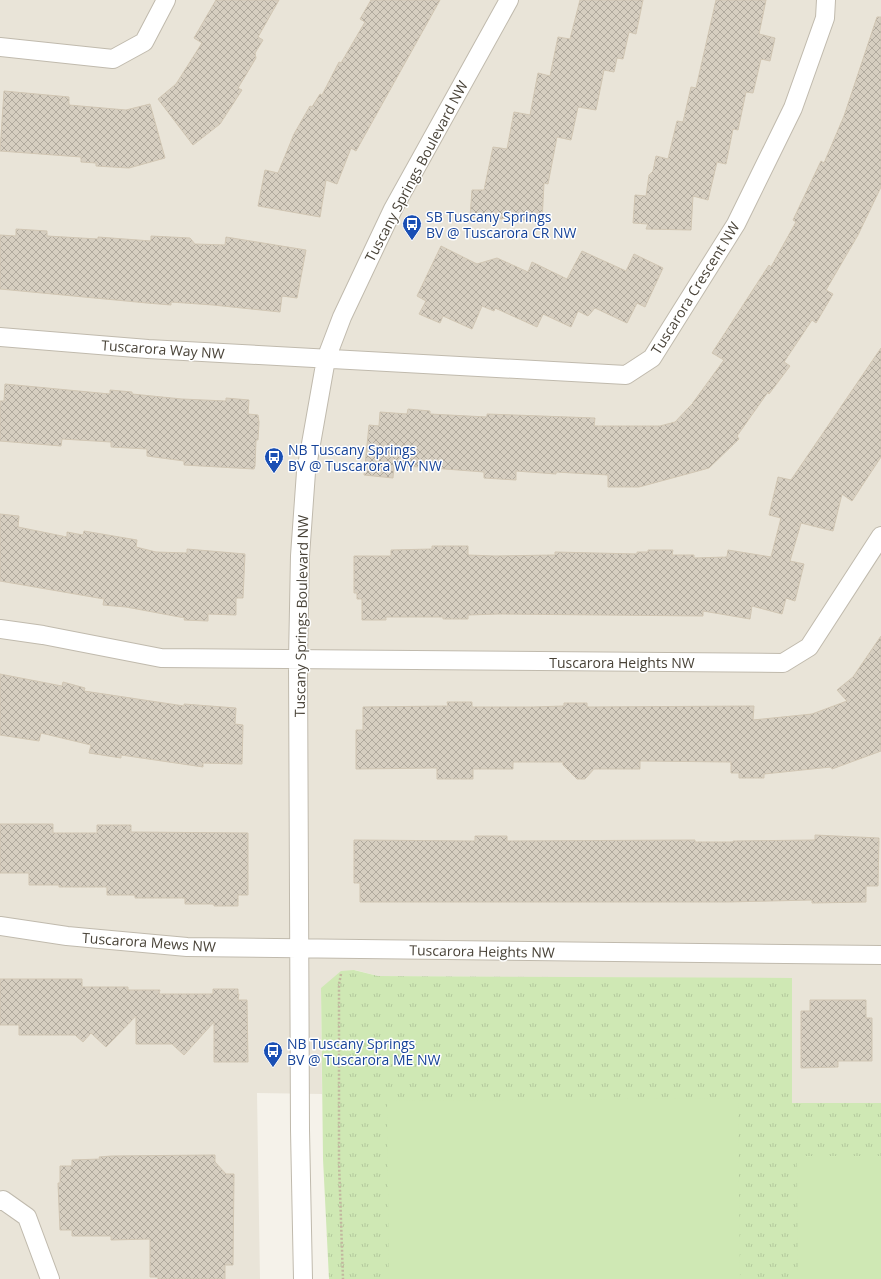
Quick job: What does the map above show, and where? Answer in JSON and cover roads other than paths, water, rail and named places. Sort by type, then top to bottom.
[{"type":"street","points":[[0,47],[113,59],[144,42],[166,0]]},
{"type":"street","name":"Tuscany Springs Boulevard NW","points":[[303,1279],[299,948],[298,660],[302,518],[306,472],[326,359],[356,284],[393,209],[509,0]]},
{"type":"street","name":"Tuscarora Crescent NW","points":[[326,359],[626,375],[652,358],[736,224],[792,108],[825,18],[826,0]]},
{"type":"street","name":"Tuscarora Way NW","points":[[0,337],[148,349],[326,359]]},
{"type":"street","name":"Tuscarora Heights NW","points":[[298,660],[783,663],[809,647],[881,536]]},
{"type":"street","points":[[0,629],[43,635],[161,658],[298,660]]},
{"type":"street","name":"Tuscarora Mews NW","points":[[0,926],[67,936],[187,947],[299,948]]},
{"type":"street","name":"Tuscarora Heights NW","points":[[299,948],[881,956]]},
{"type":"street","points":[[0,1201],[3,1200],[27,1217],[50,1279]]},
{"type":"place","name":"SB Tuscany Springs BV @ Tuscarora CR NW","points":[[412,241]]},
{"type":"place","name":"NB Tuscany Springs BV @ Tuscarora WY NW","points":[[274,474]]},
{"type":"place","name":"NB Tuscany Springs BV @ Tuscarora ME NW","points":[[273,1068]]}]
